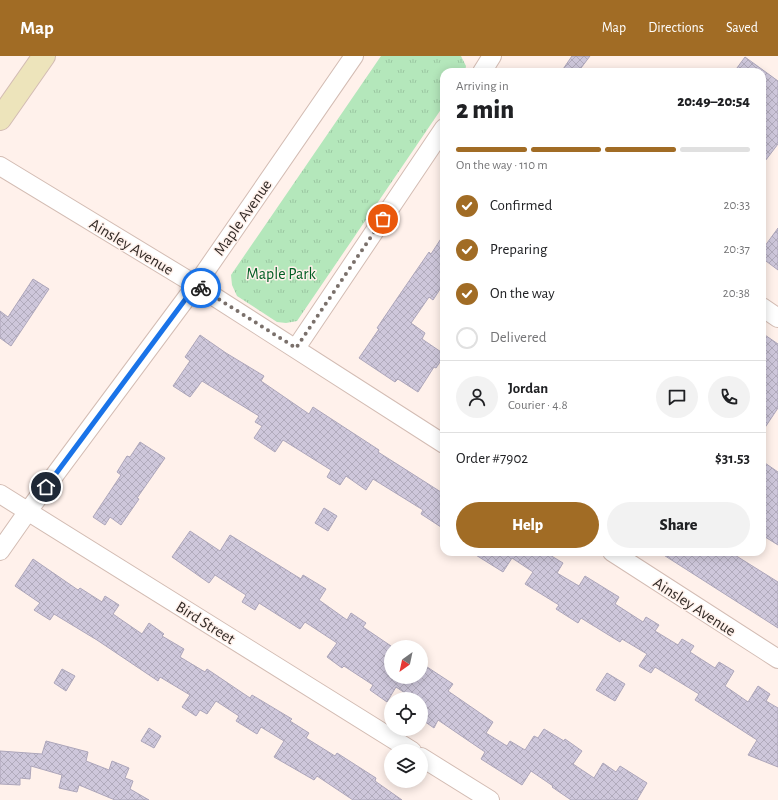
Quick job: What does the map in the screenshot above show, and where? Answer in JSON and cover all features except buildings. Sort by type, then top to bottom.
[{"type":"main road","points":[[0,120],[43,56]]},
{"type":"street","name":"Maple Avenue","points":[[0,551],[196,285],[354,56]]},
{"type":"street","points":[[484,68],[492,56]]},
{"type":"street","points":[[296,348],[440,134]]},
{"type":"street","name":"Ainsley Avenue","points":[[0,166],[196,285],[440,441]]},
{"type":"street","points":[[766,310],[778,318]]},
{"type":"street","name":"Bird Street","points":[[0,494],[401,744]]},
{"type":"street","name":"Ainsley Avenue","points":[[618,556],[778,659]]},
{"type":"street","points":[[428,761],[490,800]]},
{"type":"green space","name":"Maple Park","points":[[381,56],[461,56],[466,68],[440,68],[440,111],[297,321],[286,323],[277,322],[237,296],[232,285],[231,275]]},
{"type":"way so far","points":[[201,288],[296,348],[383,219]]},
{"type":"route","points":[[46,487],[196,285],[201,288]]}]
